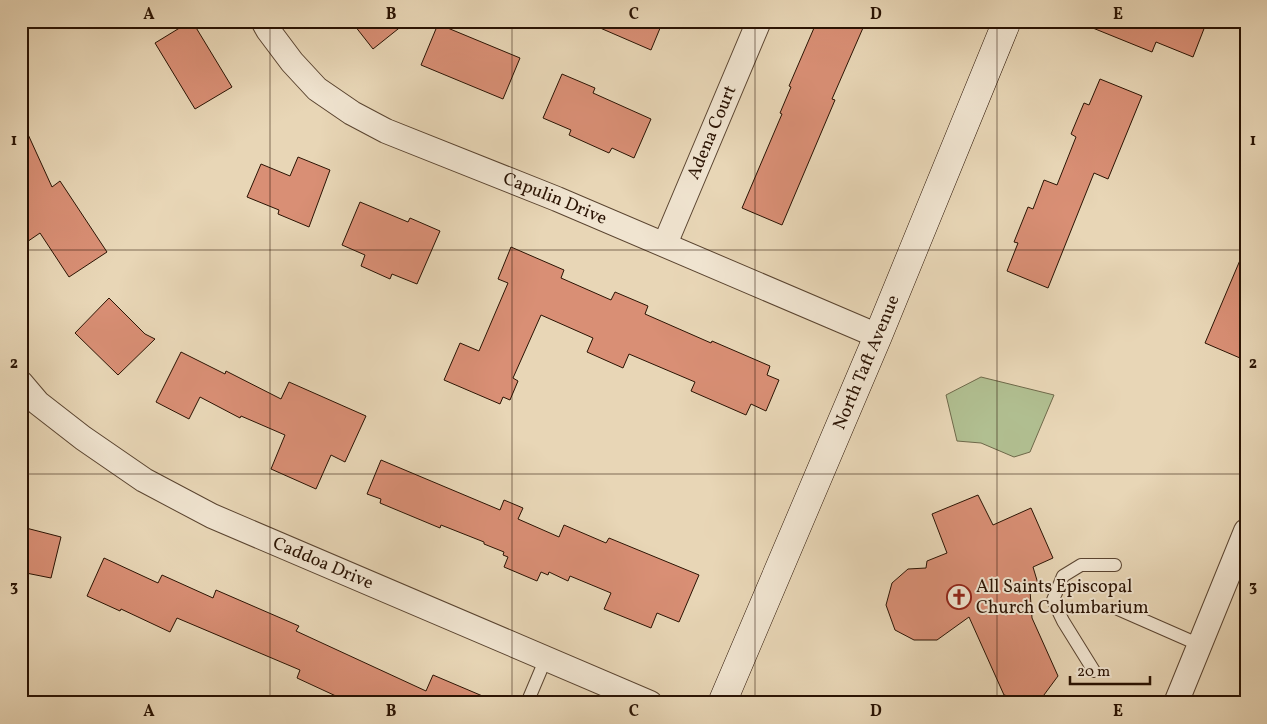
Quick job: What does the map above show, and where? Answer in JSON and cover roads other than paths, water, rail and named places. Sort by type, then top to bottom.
[{"type":"main road","name":"North Taft Avenue","points":[[722,703],[878,336],[1007,21]]},
{"type":"street","name":"Capulin Drive","points":[[263,21],[292,62],[317,89],[352,113],[386,131],[557,199],[878,336]]},
{"type":"street","name":"Adena Court","points":[[665,244],[759,21]]},
{"type":"street","name":"Caddoa Drive","points":[[21,384],[38,403],[91,444],[144,480],[212,516],[650,703]]},
{"type":"street","points":[[1176,703],[1246,532]]},
{"type":"lane","points":[[1094,671],[1063,622],[1053,600],[1063,576],[1081,565],[1115,565]]},
{"type":"lane","points":[[1118,610],[1200,645]]},
{"type":"lane","points":[[527,703],[546,658]]},
{"type":"place","name":"All Saints Episcopal Church Columbarium","points":[[959,597]]}]
